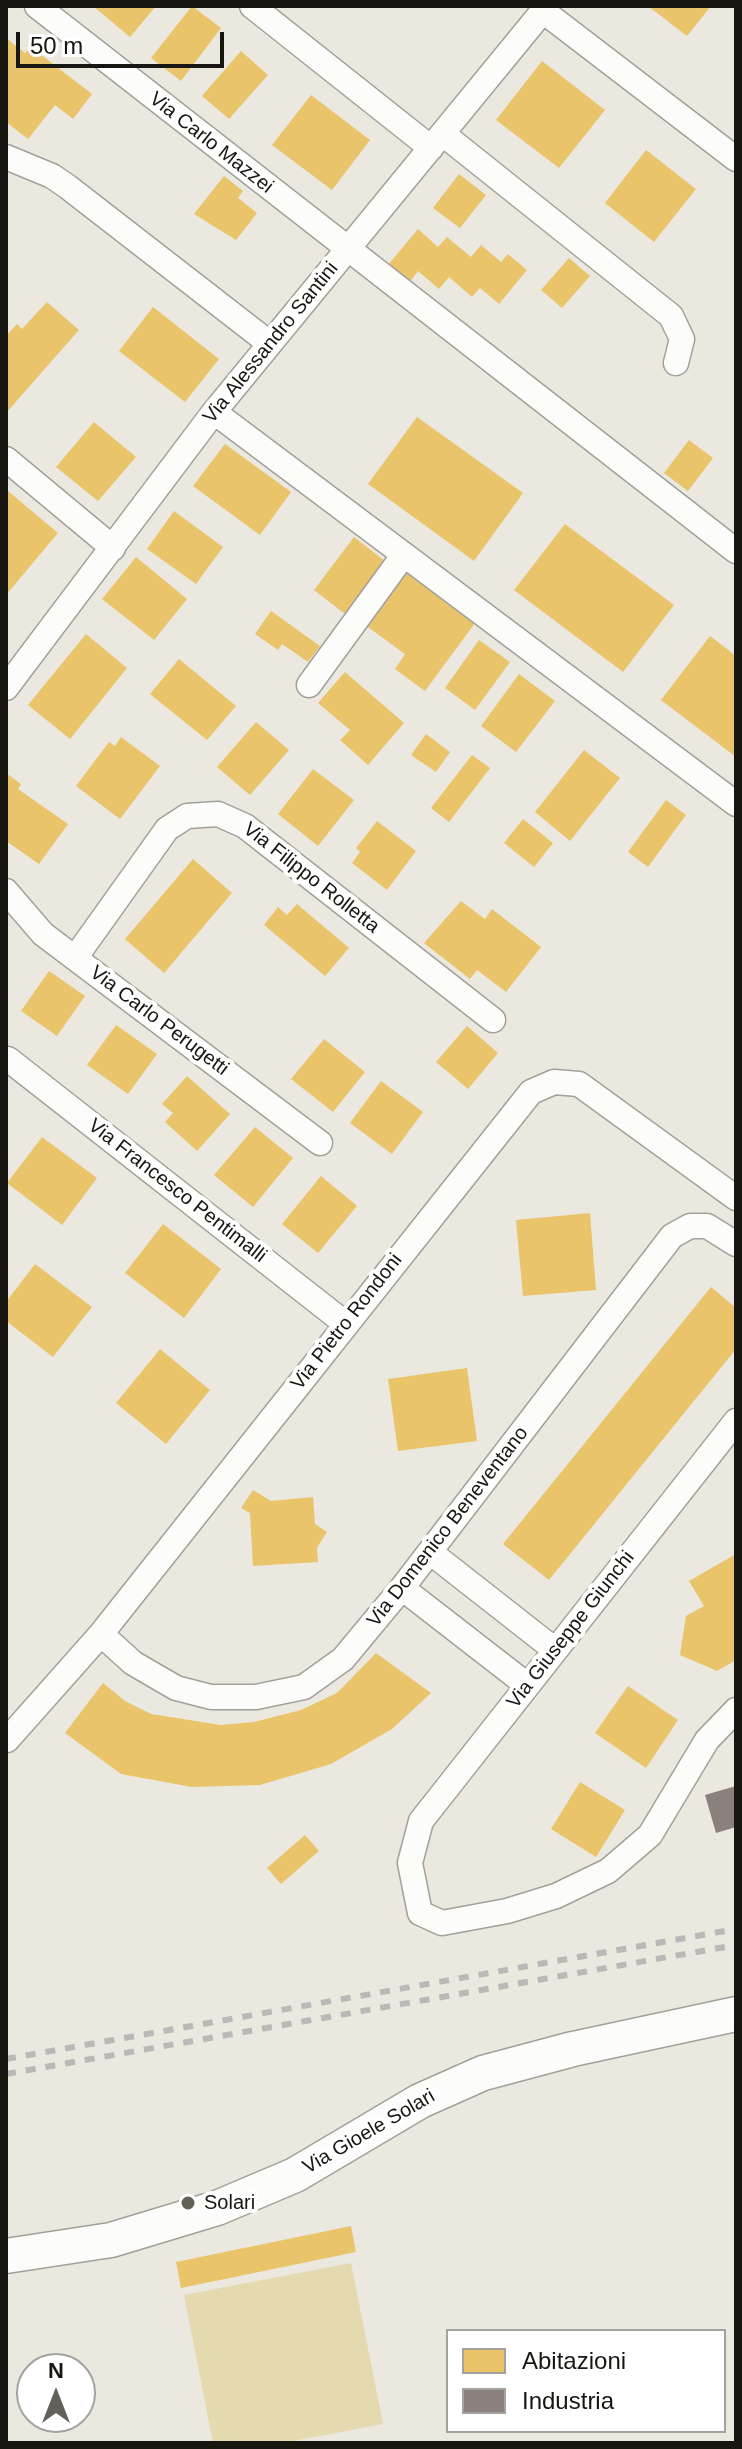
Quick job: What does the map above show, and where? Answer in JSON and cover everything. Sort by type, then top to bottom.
[{"type":"street","name":"Via Carlo Mazzei","points":[[37,6],[736,551]]},
{"type":"street","points":[[252,6],[671,316],[682,339],[676,363]]},
{"type":"street","name":"Via Alessandro Santini","points":[[6,688],[214,412],[545,8]]},
{"type":"street","points":[[545,8],[736,159]]},
{"type":"street","points":[[6,157],[68,187],[269,343]]},
{"type":"street","points":[[214,412],[736,804]]},
{"type":"street","points":[[6,459],[113,548]]},
{"type":"street","points":[[309,685],[403,556]]},
{"type":"street","name":"Via Filippo Rolletta","points":[[75,958],[167,829],[187,816],[218,814],[245,826],[493,1020]]},
{"type":"street","name":"Via Carlo Perugetti","points":[[6,891],[33,926],[320,1143]]},
{"type":"street","name":"Via Francesco Pentimalli","points":[[8,1059],[346,1324]]},
{"type":"street","name":"Via Pietro Rondoni","points":[[7,1740],[101,1634],[521,1100],[545,1084],[572,1082],[586,1088],[736,1198]]},
{"type":"street","name":"Via Domenico Beneventano","points":[[101,1634],[133,1663],[176,1688],[211,1697],[256,1697],[304,1687],[343,1659],[402,1588],[672,1236],[690,1226],[707,1226],[736,1244]]},
{"type":"street","name":"Via Giuseppe Giunchi","points":[[736,1421],[426,1814],[413,1843],[410,1863],[415,1902],[420,1913],[429,1920],[448,1923],[556,1896],[608,1871],[642,1844],[707,1740],[736,1710]]},
{"type":"street","points":[[430,1552],[555,1650]]},
{"type":"street","points":[[402,1588],[527,1685]]},
{"type":"street","name":"Via Gioele Solari","points":[[6,2256],[111,2240],[202,2214],[295,2175],[420,2101],[483,2073],[573,2049],[736,2014]]},
{"type":"shaded area","points":[[351,2263],[383,2424],[283,2443],[213,2443],[184,2295]]},
{"type":"building: Abitazioni","points":[[93,6],[156,6],[130,37]]},
{"type":"building: Abitazioni","points":[[192,6],[221,28],[181,81],[151,58]]},
{"type":"building: Abitazioni","points":[[648,6],[711,6],[687,36]]},
{"type":"building: Abitazioni","points":[[6,38],[25,53],[31,47],[92,94],[73,119],[55,105],[28,139],[6,122]]},
{"type":"building: Abitazioni","points":[[241,51],[268,75],[229,119],[202,96]]},
{"type":"building: Abitazioni","points":[[542,61],[605,110],[559,168],[496,120]]},
{"type":"building: Abitazioni","points":[[311,95],[370,140],[332,190],[272,145]]},
{"type":"building: Abitazioni","points":[[646,150],[696,189],[654,242],[605,203]]},
{"type":"building: Abitazioni","points":[[459,174],[486,195],[460,228],[433,208]]},
{"type":"building: Abitazioni","points":[[224,176],[243,191],[238,198],[257,213],[236,240],[194,214]]},
{"type":"building: Abitazioni","points":[[418,229],[438,247],[447,237],[471,257],[481,245],[501,262],[508,254],[527,270],[499,304],[480,288],[472,297],[449,277],[439,289],[418,271],[409,283],[388,265]]},
{"type":"building: Abitazioni","points":[[569,258],[590,276],[562,308],[541,290]]},
{"type":"building: Abitazioni","points":[[47,302],[79,330],[6,413],[6,336],[17,324],[22,329]]},
{"type":"building: Abitazioni","points":[[153,307],[219,359],[185,402],[119,351]]},
{"type":"building: Abitazioni","points":[[417,417],[523,493],[474,561],[368,484]]},
{"type":"building: Abitazioni","points":[[94,422],[136,457],[98,501],[56,467]]},
{"type":"building: Abitazioni","points":[[689,440],[713,458],[688,491],[664,473]]},
{"type":"building: Abitazioni","points":[[225,444],[291,492],[260,535],[193,486]]},
{"type":"building: Abitazioni","points":[[8,491],[58,533],[6,595],[6,494]]},
{"type":"building: Abitazioni","points":[[174,511],[223,547],[196,584],[147,549]]},
{"type":"building: Abitazioni","points":[[565,524],[674,605],[623,672],[514,590]]},
{"type":"building: Abitazioni","points":[[354,537],[390,565],[349,617],[314,590]]},
{"type":"building: Abitazioni","points":[[136,557],[187,599],[154,640],[102,599]]},
{"type":"building: Abitazioni","points":[[401,569],[475,623],[425,691],[395,669],[405,654],[361,622]]},
{"type":"building: Abitazioni","points":[[271,611],[320,646],[308,662],[282,644],[278,650],[255,634]]},
{"type":"building: Abitazioni","points":[[86,634],[127,668],[70,739],[28,705]]},
{"type":"building: Abitazioni","points":[[710,636],[736,656],[736,757],[661,700]]},
{"type":"building: Abitazioni","points":[[479,640],[510,662],[475,710],[445,688]]},
{"type":"building: Abitazioni","points":[[179,659],[236,706],[207,740],[150,694]]},
{"type":"building: Abitazioni","points":[[345,672],[404,723],[368,765],[340,740],[350,730],[318,703]]},
{"type":"building: Abitazioni","points":[[519,674],[555,701],[516,752],[481,726]]},
{"type":"building: Abitazioni","points":[[256,722],[289,750],[250,795],[217,767]]},
{"type":"building: Abitazioni","points":[[426,734],[450,752],[436,772],[411,755]]},
{"type":"building: Abitazioni","points":[[121,737],[160,766],[120,819],[76,786],[109,742],[115,746]]},
{"type":"building: Abitazioni","points":[[584,750],[620,778],[570,841],[535,812]]},
{"type":"building: Abitazioni","points":[[472,755],[490,768],[449,822],[431,808]]},
{"type":"building: Abitazioni","points":[[313,769],[354,800],[318,846],[278,814]]},
{"type":"building: Abitazioni","points":[[6,773],[21,784],[18,789],[68,824],[39,864],[6,841]]},
{"type":"building: Abitazioni","points":[[666,800],[686,815],[648,867],[628,852]]},
{"type":"building: Abitazioni","points":[[523,819],[553,843],[534,867],[504,843]]},
{"type":"building: Abitazioni","points":[[377,821],[416,851],[387,890],[352,863],[360,852],[356,848]]},
{"type":"building: Abitazioni","points":[[193,859],[232,893],[164,973],[125,939]]},
{"type":"building: Abitazioni","points":[[461,901],[485,919],[492,909],[541,947],[506,992],[477,970],[470,979],[424,943]]},
{"type":"building: Abitazioni","points":[[297,904],[349,948],[325,976],[264,925],[278,907],[287,915]]},
{"type":"building: Abitazioni","points":[[49,971],[85,996],[57,1036],[21,1011]]},
{"type":"building: Abitazioni","points":[[116,1025],[157,1054],[128,1094],[87,1065]]},
{"type":"building: Abitazioni","points":[[467,1026],[498,1053],[468,1089],[436,1062]]},
{"type":"building: Abitazioni","points":[[324,1039],[365,1072],[333,1112],[291,1079]]},
{"type":"building: Abitazioni","points":[[187,1076],[230,1114],[197,1151],[165,1122],[173,1113],[162,1104]]},
{"type":"building: Abitazioni","points":[[381,1081],[423,1112],[392,1154],[350,1123]]},
{"type":"building: Abitazioni","points":[[255,1127],[293,1158],[253,1207],[214,1175]]},
{"type":"building: Abitazioni","points":[[42,1137],[97,1178],[62,1225],[7,1183]]},
{"type":"building: Abitazioni","points":[[321,1176],[357,1206],[318,1253],[282,1224]]},
{"type":"building: Abitazioni","points":[[590,1213],[596,1290],[523,1296],[516,1220]]},
{"type":"building: Abitazioni","points":[[163,1224],[221,1269],[184,1318],[125,1273]]},
{"type":"building: Abitazioni","points":[[35,1264],[92,1307],[53,1357],[6,1321],[6,1302]]},
{"type":"building: Abitazioni","points":[[711,1287],[736,1308],[736,1349],[549,1580],[503,1544]]},
{"type":"building: Abitazioni","points":[[160,1349],[210,1390],[166,1444],[116,1403]]},
{"type":"building: Abitazioni","points":[[467,1368],[477,1441],[398,1451],[388,1379]]},
{"type":"building: Abitazioni","points":[[253,1490],[271,1501],[313,1497],[315,1524],[327,1532],[317,1548],[318,1562],[253,1566],[250,1513],[241,1508]]},
{"type":"building: Abitazioni","points":[[736,1554],[736,1660],[717,1671],[680,1655],[686,1616],[704,1606],[689,1581]]},
{"type":"building: Abitazioni","points":[[376,1653],[431,1693],[392,1729],[331,1764],[260,1785],[192,1787],[121,1774],[65,1733],[103,1683],[125,1701],[151,1714],[221,1725],[254,1722],[301,1710],[337,1693]]},
{"type":"building: Abitazioni","points":[[628,1686],[678,1720],[646,1768],[595,1733]]},
{"type":"building: Abitazioni","points":[[580,1782],[625,1810],[596,1857],[551,1829]]},
{"type":"building: Abitazioni","points":[[305,1835],[319,1851],[281,1884],[267,1868]]},
{"type":"building: Abitazioni","points":[[351,2226],[356,2252],[181,2288],[176,2262]]},
{"type":"building: Industria","points":[[736,1786],[736,1827],[716,1833],[705,1795]]},
{"type":"railway","points":[[6,2059],[736,1929]]},
{"type":"railway","points":[[6,2074],[736,1945]]},
{"type":"place","name":"Solari","points":[[188,2203]]}]
